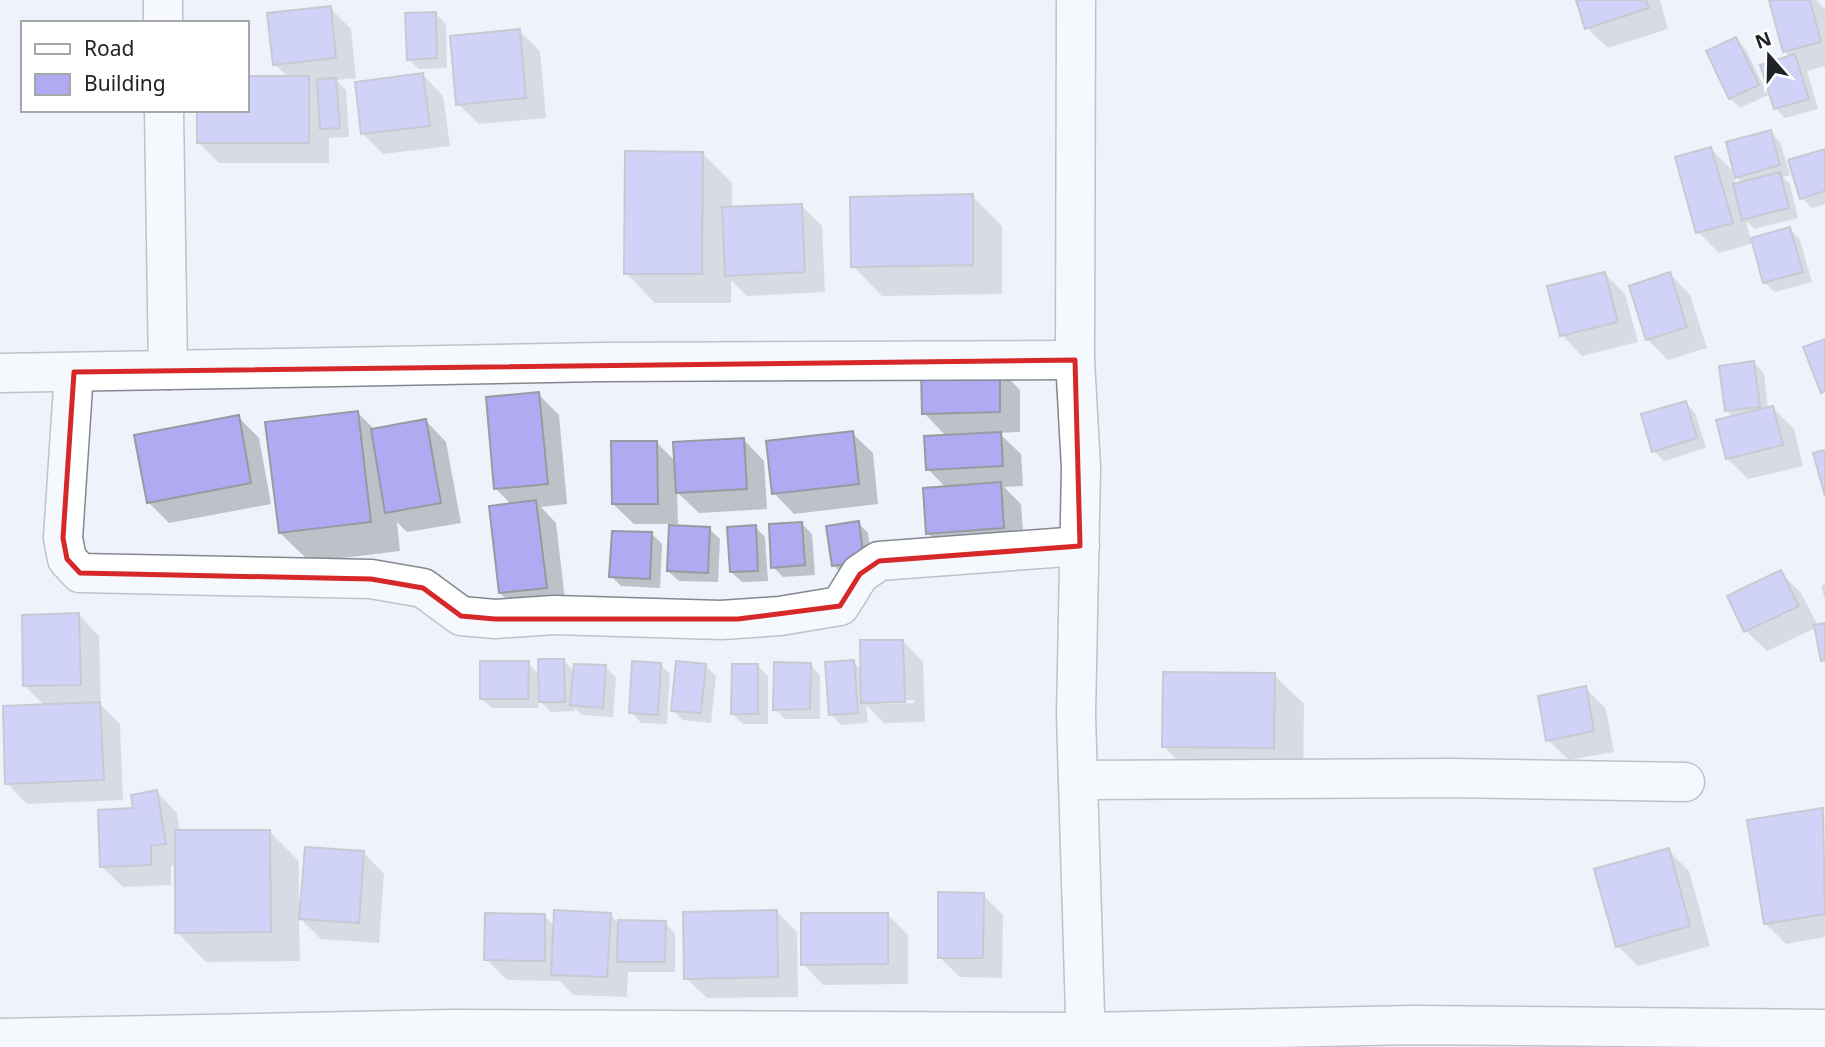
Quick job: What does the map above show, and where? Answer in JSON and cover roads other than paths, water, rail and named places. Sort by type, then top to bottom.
[{"type":"street","points":[[163,0],[163,21]]},
{"type":"street","points":[[1076,0],[1075,360],[1082,468],[1076,715],[1086,1039]]},
{"type":"street","points":[[164,112],[168,370]]},
{"type":"street","points":[[0,373],[616,362],[1075,360]]},
{"type":"street","points":[[74,372],[63,538],[67,559],[80,573],[371,579],[423,588],[461,616],[495,619],[554,615],[721,620],[837,607],[848,597],[860,574],[879,561],[1080,546]]},
{"type":"street","points":[[1079,780],[1452,778],[1685,782]]},
{"type":"street","points":[[0,1038],[451,1029],[1086,1039],[1385,1025],[1576,1037],[1825,1029]]}]
